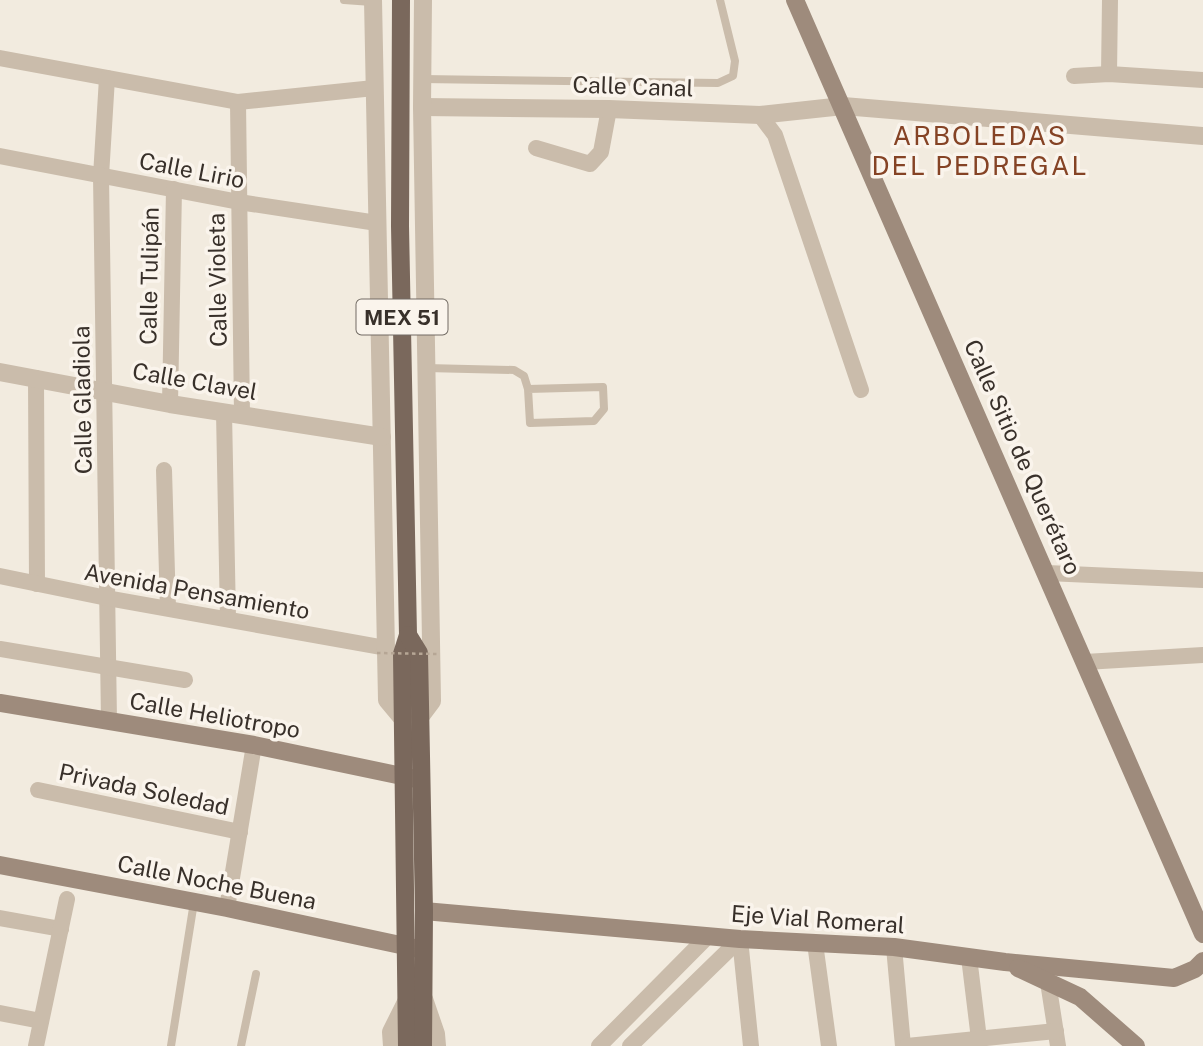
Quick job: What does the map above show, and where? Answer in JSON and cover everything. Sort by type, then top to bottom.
[{"type":"main road","name":"MEX 51","points":[[401,0],[400,226],[408,635],[419,653],[411,718],[414,948],[416,999],[423,1046]]},
{"type":"main road","name":"Calle Sitio de Querétaro","points":[[795,0],[1203,934]]},
{"type":"main road","name":"Calle Heliotropo","points":[[0,703],[254,745],[412,779]]},
{"type":"main road","name":"MEX 51","points":[[412,779],[424,911],[414,948]]},
{"type":"main road","name":"Calle Noche Buena","points":[[0,865],[227,908],[414,948]]},
{"type":"main road","name":"Eje Vial Romeral","points":[[424,911],[740,939],[894,947],[1005,962],[1174,978],[1195,969],[1203,961]]},
{"type":"main road","points":[[1005,962],[1080,996],[1136,1046]]},
{"type":"main road","name":"MEX 51","points":[[407,1046],[416,999]]},
{"type":"street","points":[[373,1],[382,437],[382,651],[387,700],[411,718],[432,701],[422,107],[423,0]]},
{"type":"street","points":[[1109,74],[1110,0]]},
{"type":"street","points":[[0,58],[238,102],[374,88]]},
{"type":"street","points":[[1074,76],[1109,74],[1203,79]]},
{"type":"street","name":"Calle Gladiola","points":[[107,78],[102,176],[109,721]]},
{"type":"street","name":"Calle Violeta","points":[[228,619],[239,202],[238,102]]},
{"type":"street","name":"Calle Canal","points":[[422,107],[609,108],[761,115],[843,106],[1203,136]]},
{"type":"street","points":[[536,148],[590,164],[601,152],[609,108]]},
{"type":"street","points":[[761,115],[775,135],[861,390]]},
{"type":"street","name":"Calle Lirio","points":[[0,156],[239,202],[377,223]]},
{"type":"street","name":"Calle Tulipán","points":[[170,404],[174,189]]},
{"type":"street","name":"Calle Clavel","points":[[0,372],[170,404],[382,437]]},
{"type":"street","points":[[36,378],[37,584]]},
{"type":"street","points":[[164,470],[168,608]]},
{"type":"street","points":[[1047,573],[1203,580]]},
{"type":"street","name":"Avenida Pensamiento","points":[[0,576],[382,651]]},
{"type":"street","points":[[0,649],[185,680]]},
{"type":"street","points":[[1085,662],[1203,655]]},
{"type":"street","points":[[227,908],[254,745]]},
{"type":"street","name":"Privada Soledad","points":[[38,790],[240,832]]},
{"type":"street","points":[[36,1046],[67,899]]},
{"type":"street","points":[[0,918],[61,929]]},
{"type":"street","points":[[599,1046],[708,936]]},
{"type":"street","points":[[630,1046],[740,939]]},
{"type":"street","points":[[740,939],[751,1046]]},
{"type":"street","points":[[815,943],[829,1046]]},
{"type":"street","points":[[894,947],[905,1046],[979,1039],[1057,1039],[1048,982]]},
{"type":"street","points":[[970,957],[979,1039]]},
{"type":"street","points":[[1062,968],[1080,996]]},
{"type":"street","points":[[392,1046],[391,1032],[416,999],[436,1034],[437,1046]]},
{"type":"street","points":[[0,1013],[41,1021]]},
{"type":"lane","points":[[344,0],[373,1]]},
{"type":"lane","points":[[422,79],[718,83],[733,76],[735,61],[720,0]]},
{"type":"lane","points":[[426,368],[514,370],[524,376],[528,389],[530,423],[594,421],[604,409],[603,387],[528,389]]},
{"type":"lane","points":[[171,1046],[194,902]]},
{"type":"lane","points":[[241,1046],[256,974]]},
{"type":"path","points":[[382,651],[438,654]]},
{"type":"district","name":"ARBOLEDAS DEL PEDREGAL","points":[[980,150]]}]
